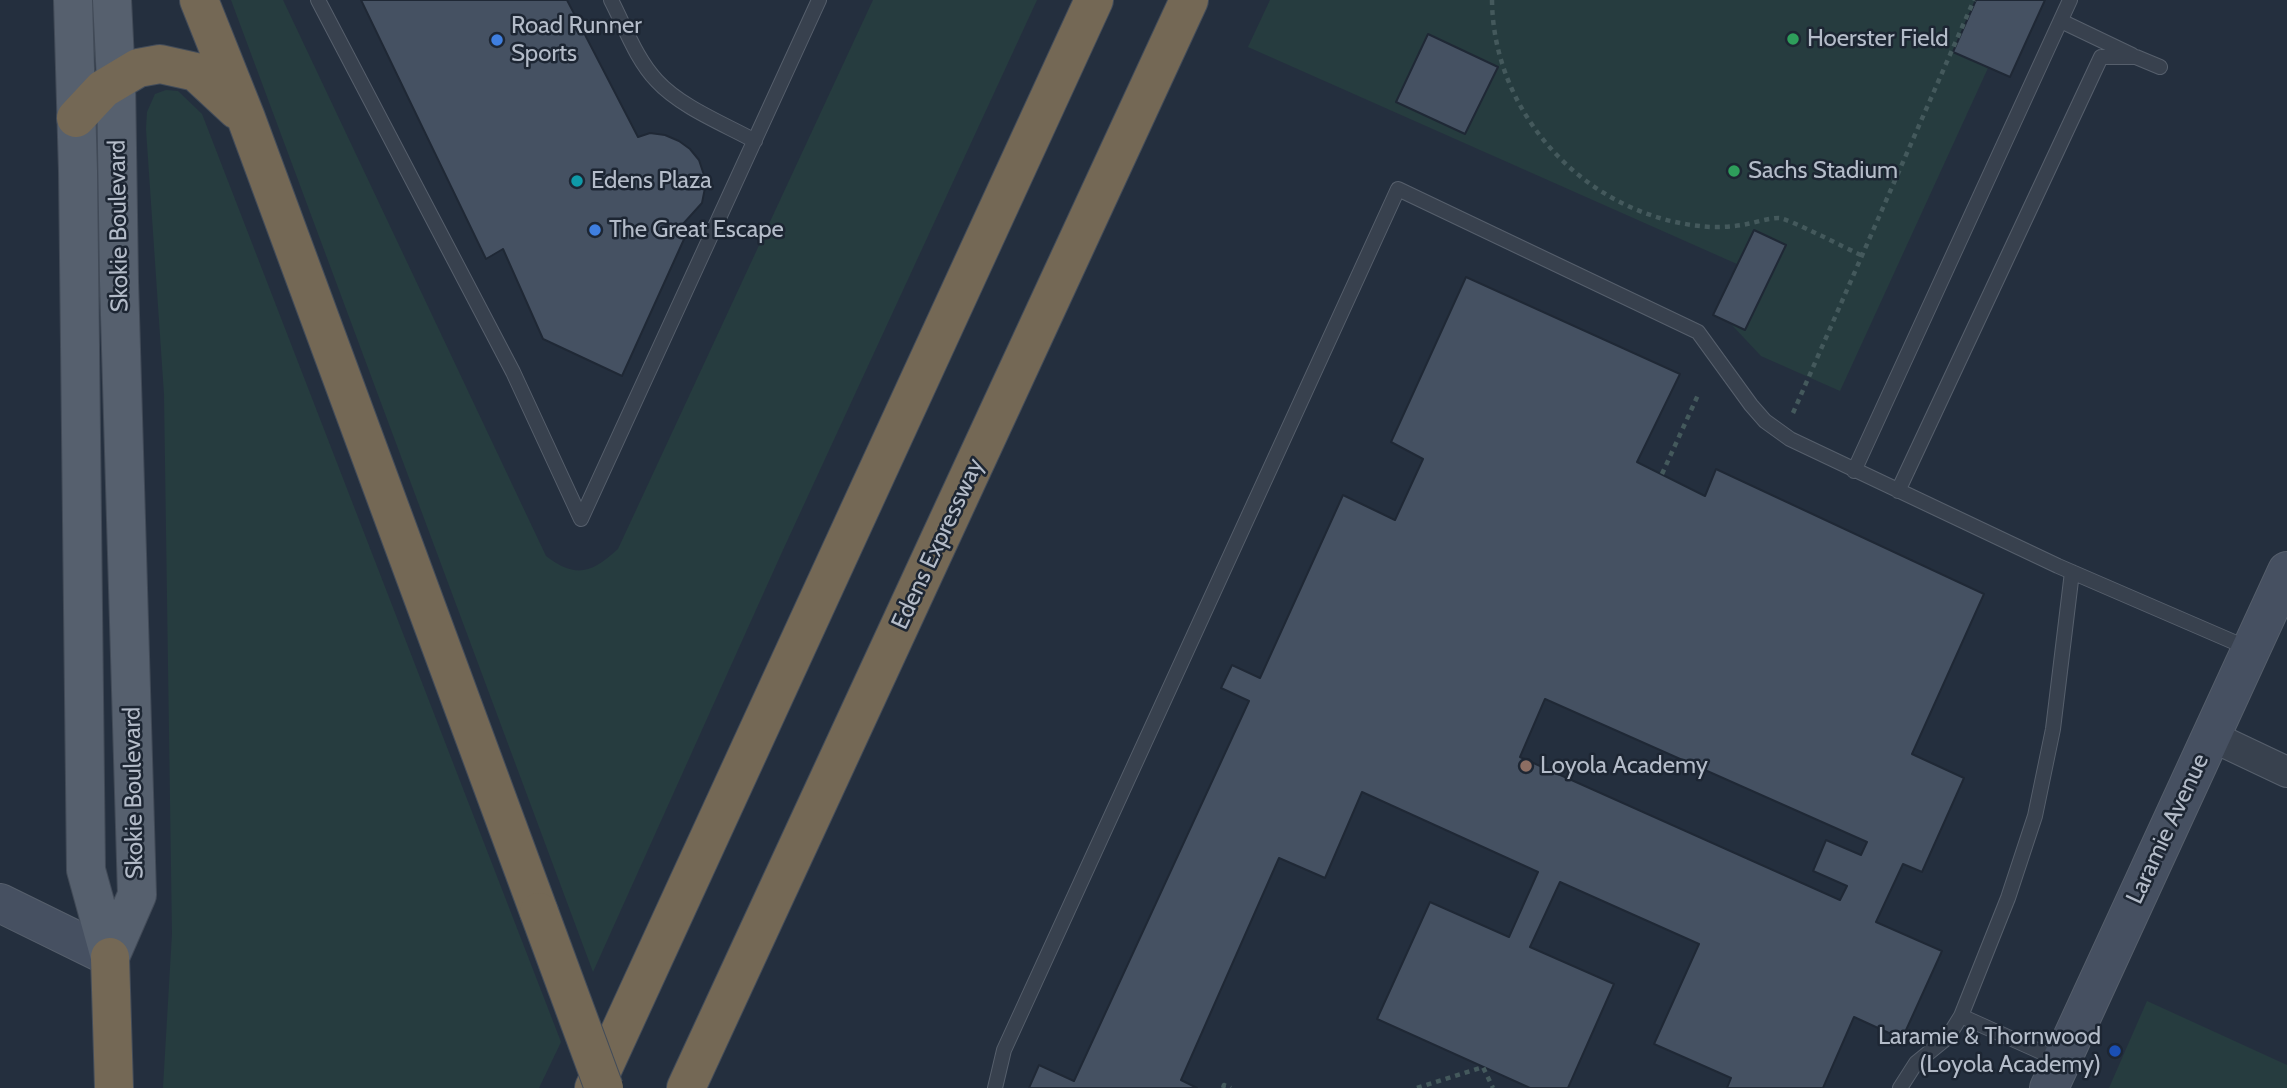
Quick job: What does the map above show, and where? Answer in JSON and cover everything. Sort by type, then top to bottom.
[{"type":"highway","points":[[198,0],[246,118],[604,1088]]},
{"type":"highway","points":[[594,1088],[1094,0]]},
{"type":"highway","name":"Edens Expressway","points":[[686,1088],[1189,0]]},
{"type":"highway","points":[[76,118],[103,89],[138,68],[160,64],[196,72],[246,118]]},
{"type":"highway","points":[[110,957],[114,1088]]},
{"type":"main road","name":"Skokie Boulevard","points":[[73,0],[86,870],[110,957]]},
{"type":"main road","name":"Skokie Boulevard","points":[[110,957],[137,895],[112,0]]},
{"type":"street","name":"Laramie Avenue","points":[[2055,1075],[2287,571]]},
{"type":"street","points":[[2211,736],[2287,772]]},
{"type":"street","points":[[0,903],[110,957]]},
{"type":"lane","points":[[318,0],[513,372],[581,519],[819,0]]},
{"type":"lane","points":[[611,0],[642,62],[656,81],[673,96],[755,141]]},
{"type":"lane","points":[[1854,471],[2066,10],[2136,57],[2160,67]]},
{"type":"lane","points":[[1898,491],[2094,69],[2101,57],[2136,57]]},
{"type":"lane","points":[[995,1088],[1004,1051],[1398,190],[1698,332],[1751,405],[1765,421],[1783,434],[1854,471],[2072,572],[2251,649]]},
{"type":"lane","points":[[1900,1088],[1916,1063],[1948,1037],[1961,1016],[2008,898],[2035,816],[2053,729],[2072,572]]},
{"type":"lane","points":[[1961,1016],[2055,1075]]},
{"type":"path","points":[[1492,0],[1501,63],[1511,91],[1534,129],[1561,161],[1594,187],[1622,204],[1661,219],[1701,226],[1743,225],[1780,218],[1861,255]]},
{"type":"path","points":[[1783,434],[1974,0]]},
{"type":"path","points":[[1662,474],[1698,395]]},
{"type":"path","points":[[1417,1088],[1483,1067],[1493,1088]]},
{"type":"path","points":[[1223,1088],[1224,1085],[1231,1088]]},
{"type":"green space","points":[[231,0],[283,0],[546,556],[566,568],[584,570],[592,568],[618,549],[873,0],[1037,0],[782,552],[593,972]]},
{"type":"green space","name":"Sachs Stadium","points":[[1270,0],[2045,0],[2010,77],[1988,68],[1840,391],[1761,356],[1730,323],[1713,315],[1737,264],[1248,47]]},
{"type":"green space","points":[[166,90],[178,91],[202,114],[561,1042],[539,1088],[163,1088],[172,934],[164,394],[146,129],[147,112],[155,94]]},
{"type":"green space","points":[[2147,1001],[2287,1065],[2287,1088],[2109,1088]]},
{"type":"building","name":"Edens Plaza","points":[[361,0],[567,0],[638,137],[650,133],[665,135],[690,149],[699,160],[705,188],[702,203],[683,224],[690,226],[622,376],[543,339],[503,249],[486,259]]},
{"type":"building","points":[[1976,0],[2045,0],[2010,77],[1953,52]]},
{"type":"building","points":[[1428,34],[1498,67],[1465,134],[1396,102]]},
{"type":"building","points":[[1754,230],[1786,245],[1745,330],[1713,315]]},
{"type":"building","points":[[1466,277],[1680,374],[1637,462],[1705,496],[1716,469],[1984,594],[1912,754],[1964,778],[1922,872],[1903,864],[1876,922],[1942,951],[1902,1039],[1854,1017],[1823,1088],[1727,1088],[1731,1078],[1654,1044],[1699,944],[1560,882],[1530,947],[1614,984],[1568,1088],[1530,1088],[1377,1019],[1430,902],[1509,937],[1538,872],[1362,792],[1325,878],[1279,858],[1181,1080],[1197,1088],[1029,1088],[1039,1065],[1074,1081],[1249,701],[1221,688],[1232,665],[1260,678],[1343,495],[1395,520],[1423,459],[1391,442]],"holes":[[[1545,699],[1867,842],[1861,855],[1826,840],[1813,871],[1847,886],[1840,900],[1520,757]]]},
{"type":"place","name":"Hoerster Field","points":[[1793,39]]},
{"type":"place","name":"Road Runner Sports","points":[[497,40]]},
{"type":"place","name":"Sachs Stadium","points":[[1734,171]]},
{"type":"place","name":"Edens Plaza","points":[[577,181]]},
{"type":"place","name":"The Great Escape","points":[[595,230]]},
{"type":"place","name":"Loyola Academy","points":[[1526,766]]},
{"type":"place","name":"Laramie & Thornwood (Loyola Academy)","points":[[2115,1051]]}]
